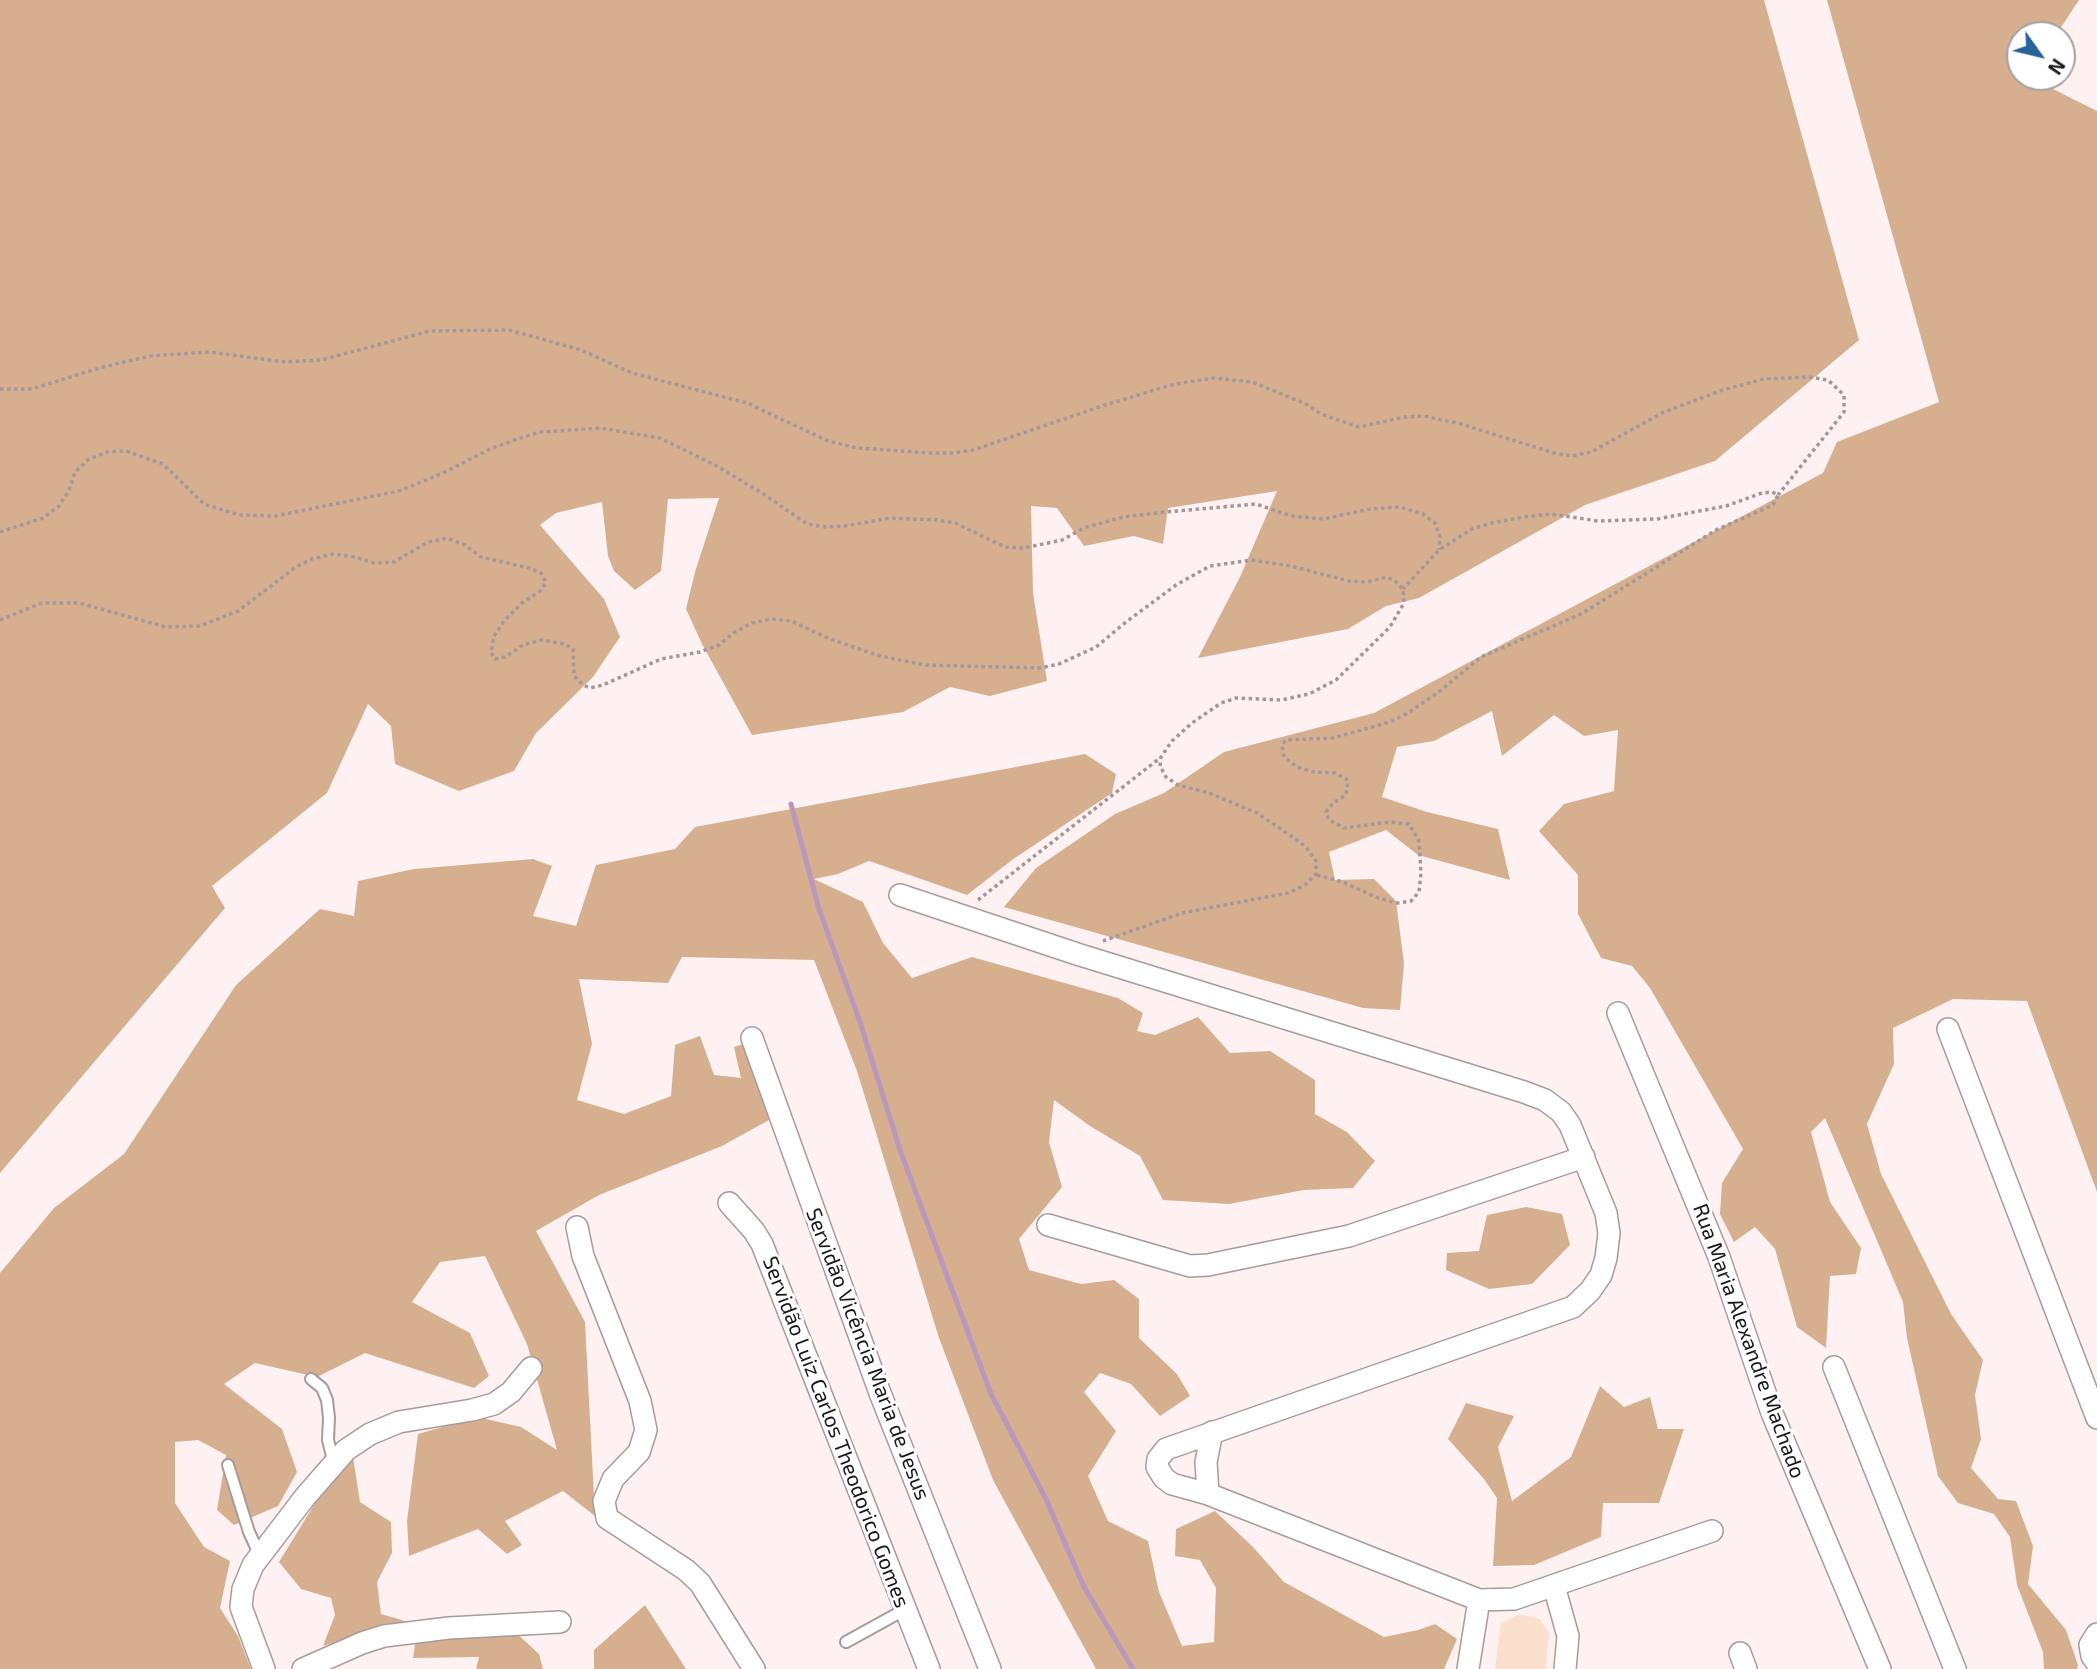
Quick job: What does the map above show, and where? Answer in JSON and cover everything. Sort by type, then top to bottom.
[{"type":"street","points":[[900,895],[1077,954],[1524,1092],[1545,1100],[1561,1112],[1570,1125],[1606,1213],[1609,1233],[1601,1275],[1590,1291],[1573,1307],[1166,1449],[1158,1459],[1157,1467],[1164,1478],[1172,1484],[1208,1494],[1479,1600],[1514,1599],[1712,1531]]},
{"type":"street","name":"Rua Maria Alexandre Machado","points":[[1618,1013],[1719,1257],[1772,1413],[1881,1669]]},
{"type":"street","points":[[1948,1029],[2097,1418]]},
{"type":"street","name":"Servidão Vicência Maria de Jesus","points":[[752,1038],[880,1393],[990,1669]]},
{"type":"street","points":[[1048,1225],[1190,1266],[1208,1265],[1349,1237],[1584,1157]]},
{"type":"street","name":"Servidão Luiz Carlos Theodorico Gomes","points":[[729,1203],[762,1244],[929,1669]]},
{"type":"street","points":[[577,1227],[583,1256],[640,1401],[646,1430],[639,1452],[613,1479],[604,1501],[607,1518],[686,1570],[699,1583],[754,1669]]},
{"type":"street","points":[[1833,1367],[1955,1669]]},
{"type":"street","points":[[264,1669],[241,1607],[243,1589],[253,1565],[305,1497],[346,1450],[370,1434],[399,1422],[494,1404],[511,1392],[531,1368]]},
{"type":"street","points":[[1208,1494],[1206,1462],[1212,1432]]},
{"type":"street","points":[[1554,1586],[1568,1636],[1565,1669]]},
{"type":"street","points":[[1468,1669],[1479,1600]]},
{"type":"street","points":[[303,1669],[384,1636],[449,1628],[559,1622]]},
{"type":"street","points":[[2097,1634],[2090,1645],[2092,1656],[2097,1663]]},
{"type":"lane","points":[[311,1379],[321,1388],[327,1400],[329,1452],[334,1464]]},
{"type":"lane","points":[[228,1465],[260,1556]]},
{"type":"lane","points":[[846,1642],[906,1609]]},
{"type":"path","points":[[0,389],[32,389],[99,368],[150,356],[209,352],[285,362],[321,360],[430,331],[509,330],[581,350],[632,373],[747,403],[828,441],[857,448],[929,453],[973,450],[1108,404],[1175,384],[1214,378],[1252,382],[1306,404],[1321,414],[1359,427],[1405,417],[1424,416],[1572,456],[1601,447],[1664,412],[1713,393],[1764,379],[1809,377],[1828,380],[1844,396],[1844,412],[1773,505],[1716,530],[1581,614],[1481,657],[1440,691],[1390,722],[1333,738],[1286,740],[1282,745],[1284,757],[1297,767],[1314,772],[1335,773],[1348,780],[1346,795],[1326,812],[1329,820],[1344,828],[1390,822],[1409,824],[1419,841],[1422,873],[1419,892],[1411,901],[1397,903],[1378,898],[1343,882],[1316,874]]},
{"type":"path","points":[[0,531],[43,518],[59,506],[69,490],[75,472],[89,459],[107,452],[126,451],[163,464],[204,504],[239,514],[275,516],[399,491],[490,449],[541,432],[600,428],[660,438],[715,465],[807,524],[826,527],[890,518],[937,520],[955,523],[1005,547],[1024,548],[1062,540],[1084,528],[1123,517],[1166,512],[1256,504],[1291,516],[1324,519],[1370,509],[1400,507],[1423,514],[1435,523],[1440,537],[1439,550]]},
{"type":"path","points":[[958,916],[1161,757],[1172,741],[1192,723],[1221,703],[1236,698],[1281,700],[1309,694],[1336,680],[1390,627],[1404,603],[1403,589],[1439,550],[1472,529],[1523,517],[1551,514],[1598,521],[1647,520],[1726,506],[1762,493],[1772,492],[1778,495]]},
{"type":"path","points":[[0,620],[42,603],[79,603],[166,627],[200,626],[238,611],[296,567],[312,559],[333,554],[355,557],[374,564],[394,562],[428,542],[447,538],[465,545],[481,557],[541,573],[546,583],[505,620],[494,636],[491,653],[495,659],[505,657],[523,645],[542,640],[565,644],[573,649],[574,676],[590,688],[603,685],[660,659],[701,652],[719,645],[752,623],[771,619],[791,621],[830,639],[880,656],[925,665],[1040,668],[1059,664],[1096,647],[1176,585],[1210,566],[1230,562],[1271,562],[1349,582],[1367,582],[1387,577],[1403,589]]},
{"type":"path","points":[[1077,954],[1095,944],[1162,919],[1288,893],[1305,885],[1316,874],[1316,861],[1306,847],[1257,813],[1209,793],[1178,785],[1166,777],[1160,766],[1161,757]]},
{"type":"shaded area","points":[[0,0],[1764,0],[1859,340],[1715,461],[1585,505],[1419,598],[1386,606],[1348,629],[1198,658],[1240,577],[1277,491],[1168,508],[1163,544],[1134,536],[1084,546],[1057,508],[1031,506],[1033,593],[1047,681],[990,696],[950,687],[903,712],[752,735],[686,609],[719,498],[668,499],[661,571],[635,590],[614,571],[608,556],[602,502],[556,513],[540,525],[604,599],[620,637],[593,677],[536,733],[514,771],[459,791],[395,764],[391,726],[368,704],[327,793],[212,886],[225,908],[0,1173]]},
{"type":"shaded area","points":[[1827,0],[2079,0],[2065,21],[2006,21],[2006,91],[2057,91],[2097,111],[2097,1192],[2027,1001],[1953,999],[1893,1028],[1894,1064],[1867,1124],[1881,1174],[1951,1314],[1983,1360],[1975,1395],[1981,1439],[1971,1468],[1998,1499],[2016,1501],[2033,1546],[2028,1584],[2066,1630],[2077,1669],[2044,1669],[2043,1652],[2017,1585],[2010,1537],[1994,1514],[1958,1503],[1938,1476],[1907,1338],[1903,1302],[1825,1118],[1811,1132],[1830,1202],[1861,1248],[1856,1274],[1830,1276],[1826,1348],[1797,1327],[1775,1249],[1755,1227],[1734,1242],[1720,1214],[1722,1183],[1743,1149],[1650,988],[1632,966],[1601,958],[1578,914],[1578,875],[1539,831],[1564,804],[1614,791],[1618,730],[1584,736],[1554,715],[1502,756],[1492,711],[1434,741],[1397,747],[1382,797],[1427,812],[1498,829],[1510,880],[1418,855],[1386,830],[1329,852],[1335,880],[1374,879],[1396,901],[1404,964],[1400,1010],[1363,1008],[1004,907],[1036,868],[1115,814],[1164,793],[1224,752],[1374,713],[1823,473],[1837,442],[1939,402]]},
{"type":"shaded area","points":[[1085,754],[1116,774],[1112,793],[1012,860],[967,895],[869,861],[838,874],[814,879],[863,902],[883,943],[912,978],[972,957],[1118,998],[1143,1013],[1137,1031],[1155,1035],[1198,1017],[1230,1053],[1270,1051],[1315,1080],[1315,1114],[1347,1132],[1375,1161],[1353,1188],[1304,1190],[1229,1204],[1163,1200],[1140,1156],[1090,1126],[1054,1100],[1049,1142],[1062,1187],[1019,1239],[1029,1270],[1081,1284],[1114,1280],[1139,1299],[1139,1338],[1177,1374],[1190,1396],[1160,1416],[1131,1384],[1100,1373],[1084,1392],[1116,1431],[1088,1476],[1108,1521],[1148,1541],[1159,1592],[1182,1646],[1214,1642],[1216,1588],[1200,1560],[1175,1556],[1176,1529],[1215,1511],[1253,1547],[1284,1582],[1384,1637],[1435,1624],[1457,1639],[1444,1669],[1096,1669],[993,1480],[939,1338],[857,1071],[814,960],[682,957],[668,983],[579,979],[592,1044],[577,1100],[624,1114],[671,1096],[675,1045],[700,1036],[714,1075],[741,1078],[734,1047],[746,1043],[769,1120],[722,1146],[599,1195],[536,1231],[585,1322],[595,1516],[563,1491],[505,1521],[522,1545],[507,1554],[478,1529],[409,1556],[407,1521],[418,1434],[477,1417],[521,1427],[557,1450],[527,1344],[485,1256],[440,1262],[412,1302],[470,1333],[489,1376],[474,1388],[365,1353],[317,1377],[255,1363],[224,1384],[282,1429],[297,1472],[278,1506],[234,1525],[217,1510],[226,1455],[198,1440],[175,1442],[175,1503],[204,1547],[230,1561],[220,1608],[238,1636],[251,1669],[0,1669],[0,1273],[54,1208],[124,1154],[236,985],[320,909],[354,916],[358,881],[414,869],[533,859],[552,866],[533,916],[576,926],[596,865],[675,849],[695,827]]},
{"type":"shaded area","points":[[1526,1207],[1562,1214],[1570,1245],[1532,1284],[1489,1289],[1446,1270],[1447,1253],[1479,1251],[1487,1215]]},
{"type":"shaded area","points":[[1600,1386],[1624,1407],[1650,1397],[1658,1429],[1684,1429],[1659,1503],[1603,1503],[1601,1537],[1534,1565],[1493,1566],[1497,1498],[1484,1479],[1448,1439],[1466,1403],[1514,1416],[1498,1447],[1512,1501],[1571,1457]]},
{"type":"shaded area","points":[[353,1457],[360,1502],[391,1522],[392,1553],[377,1582],[381,1614],[405,1621],[323,1646],[335,1615],[331,1598],[301,1589],[279,1562],[328,1482]]},
{"type":"shaded area","points":[[645,1605],[686,1669],[594,1669],[594,1650]]},
{"type":"shaded area","points":[[1519,1614],[1540,1619],[1549,1633],[1546,1669],[1495,1669],[1501,1623]]},
{"type":"shaded area","points":[[513,1630],[539,1654],[543,1669],[476,1669],[479,1657],[413,1658],[415,1644]]},
{"type":"waterway","points":[[791,804],[819,909],[860,1022],[900,1150],[991,1394],[1045,1497],[1084,1587],[1133,1669]]}]
